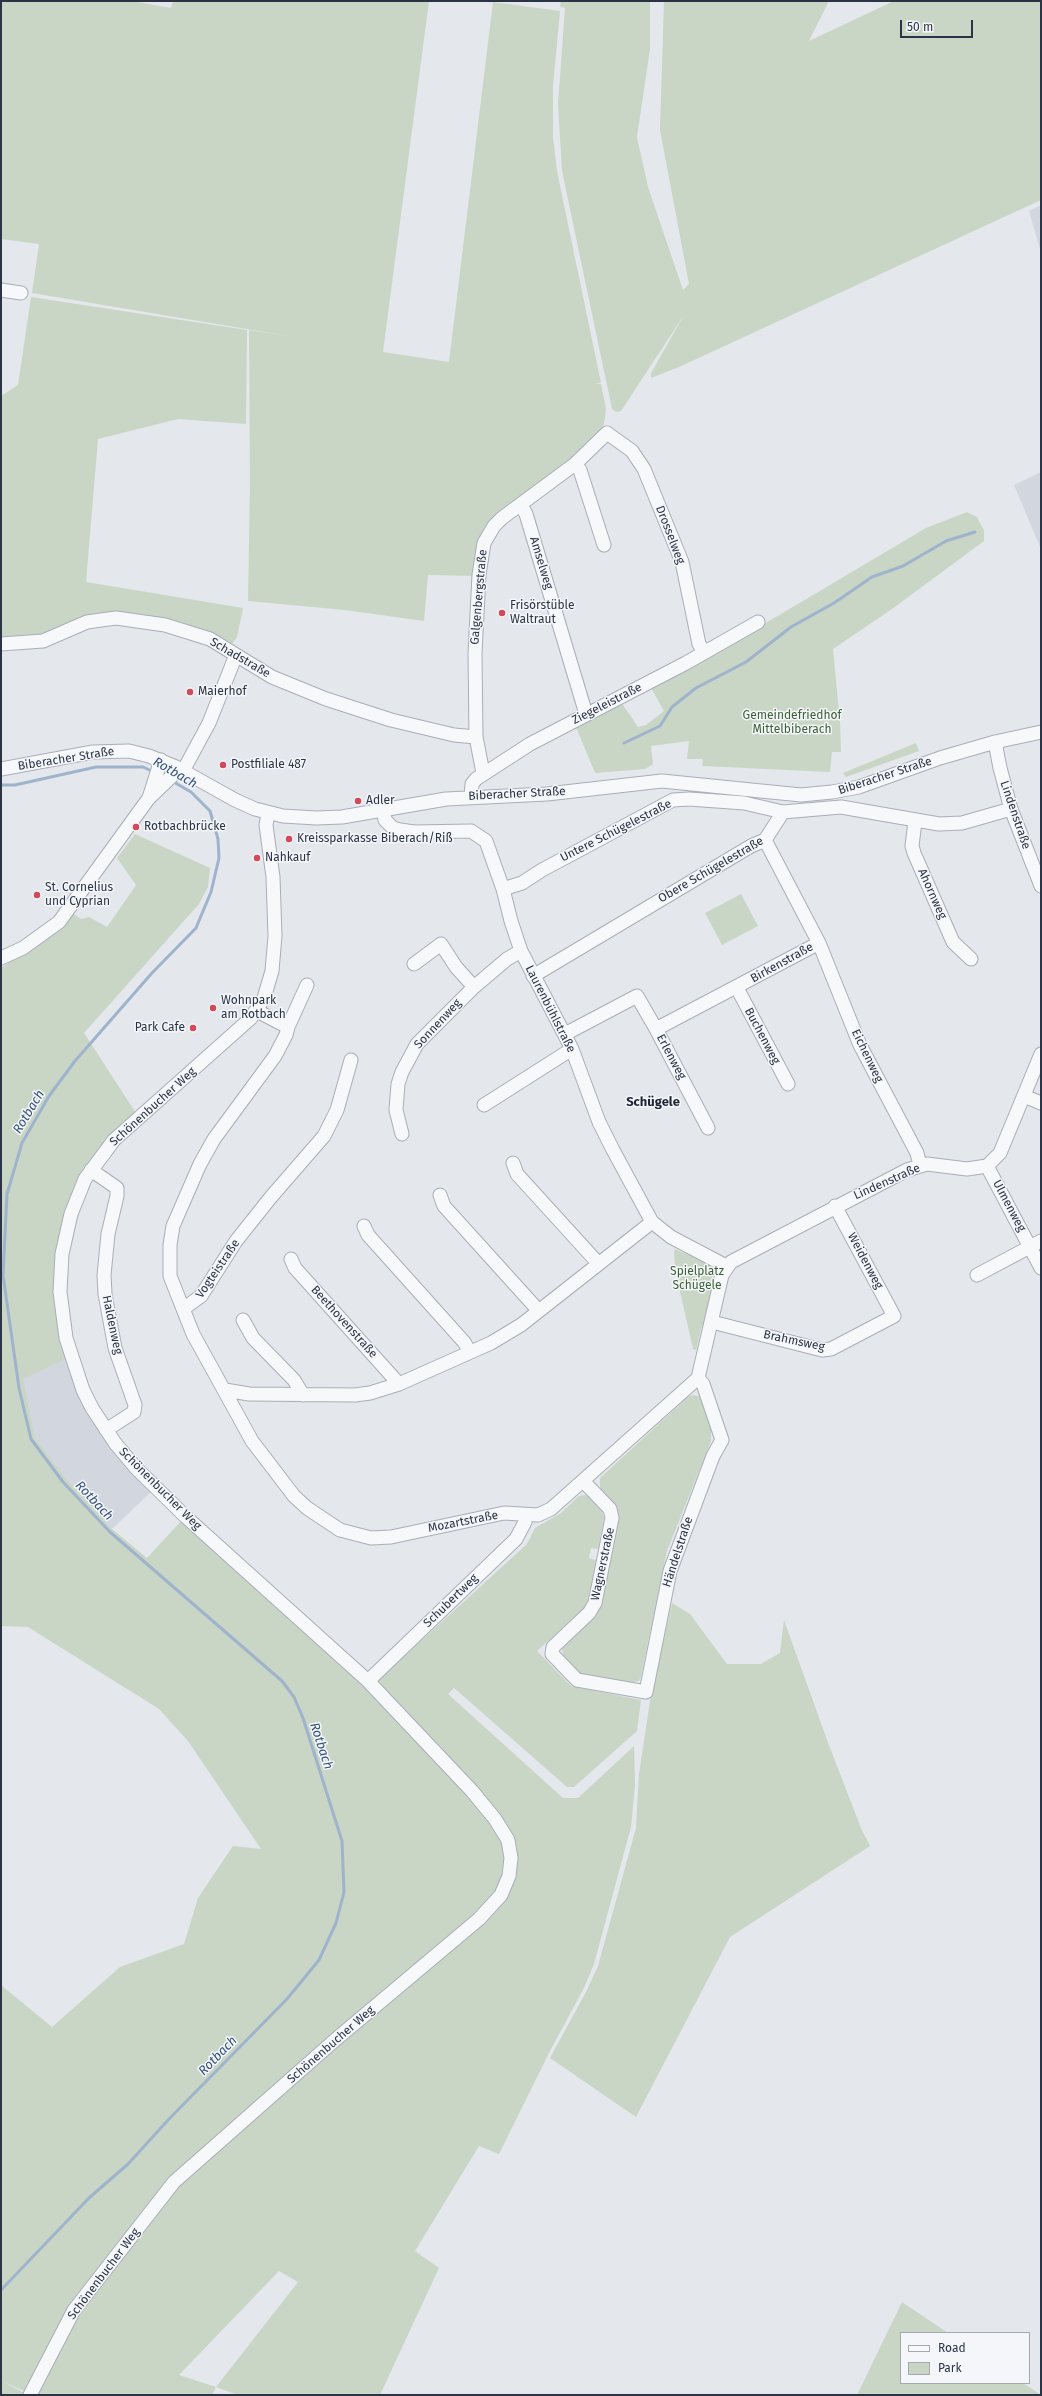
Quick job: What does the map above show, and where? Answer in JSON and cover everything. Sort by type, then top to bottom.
[{"type":"street","points":[[1,290],[21,293]]},
{"type":"street","name":"Galgenbergstraße","points":[[483,773],[476,738],[475,653],[482,550],[488,535],[494,526],[575,464],[607,433]]},
{"type":"street","name":"Drosselweg","points":[[607,433],[632,451],[644,469],[682,562],[699,644],[704,652]]},
{"type":"street","points":[[575,464],[580,470],[604,545]]},
{"type":"street","name":"Amselweg","points":[[521,505],[526,514],[586,714]]},
{"type":"street","name":"Schadstraße","points":[[1,644],[43,641],[87,622],[116,618],[145,621],[181,629],[210,639],[272,677],[346,706],[454,735],[476,738]]},
{"type":"street","name":"Ziegeleistraße","points":[[471,797],[472,784],[483,773],[530,744],[758,622]]},
{"type":"street","points":[[1,958],[23,948],[58,922],[88,885],[167,772],[209,723],[236,655]]},
{"type":"street","name":"Biberacher Straße","points":[[1,769],[109,751],[129,751],[167,772],[268,813],[301,818],[316,818],[342,817],[420,802],[471,797],[548,794],[662,782],[801,795],[825,793],[859,786],[940,758],[995,742],[1041,732]]},
{"type":"street","name":"Lindenstraße","points":[[995,742],[1000,768],[1012,809],[1041,886]]},
{"type":"street","name":"Untere Schügelestraße","points":[[503,889],[522,883],[542,870],[673,800],[689,799],[744,803],[783,812]]},
{"type":"street","points":[[783,812],[841,807],[939,824],[962,823],[1012,809]]},
{"type":"street","name":"Laurenbühlstraße","points":[[383,809],[385,820],[400,830],[414,832],[463,830],[476,833],[486,841],[503,889],[521,952],[572,1049],[599,1122],[652,1222],[671,1237],[726,1266]]},
{"type":"street","name":"Obere Schügelestraße","points":[[533,976],[751,846],[765,840],[783,812]]},
{"type":"street","name":"Schönenbucher Weg","points":[[30,2395],[74,2310],[174,2182],[335,2040],[479,1919],[501,1895],[509,1876],[511,1858],[508,1840],[495,1819],[472,1791],[368,1681],[186,1517],[136,1468],[106,1430],[83,1390],[71,1356],[60,1292],[62,1254],[71,1214],[78,1194],[91,1170],[114,1140],[174,1088],[257,1011],[269,983],[274,958],[274,894],[266,825],[268,813]]},
{"type":"street","name":"Ahornweg","points":[[916,821],[912,846],[914,853],[953,942],[971,959]]},
{"type":"street","name":"Birkenstraße","points":[[660,1027],[737,988],[819,943],[765,840]]},
{"type":"street","name":"Eichenweg","points":[[819,943],[860,1045],[917,1153],[920,1165]]},
{"type":"street","points":[[414,964],[441,944],[456,967],[474,987]]},
{"type":"street","name":"Sonnenweg","points":[[402,1134],[397,1120],[396,1098],[402,1072],[409,1057],[430,1030],[474,987],[507,959],[521,952]]},
{"type":"street","name":"Vogteistraße","points":[[306,985],[275,1056],[214,1139],[176,1214],[171,1236],[169,1257],[170,1276],[183,1309],[201,1296],[236,1241],[271,1196],[324,1136],[337,1110],[351,1060]]},
{"type":"street","name":"Buchenweg","points":[[737,988],[788,1084]]},
{"type":"street","points":[[565,1034],[637,996],[660,1027]]},
{"type":"street","points":[[257,1011],[288,1027]]},
{"type":"street","name":"Erlenweg","points":[[660,1027],[708,1128]]},
{"type":"street","points":[[484,1105],[572,1049]]},
{"type":"street","points":[[987,1166],[1000,1153],[1041,1054]]},
{"type":"street","points":[[1024,1096],[1041,1103]]},
{"type":"street","points":[[513,1163],[518,1174],[598,1263]]},
{"type":"street","name":"Lindenstraße","points":[[726,1266],[835,1206],[920,1165],[974,1170],[987,1166]]},
{"type":"street","name":"Ulmenweg","points":[[987,1166],[1036,1244],[1041,1268]]},
{"type":"street","name":"Haldenweg","points":[[91,1170],[117,1188],[117,1196],[107,1241],[105,1294],[115,1348],[136,1406],[134,1412],[106,1430]]},
{"type":"street","points":[[440,1195],[444,1206],[538,1310]]},
{"type":"street","name":"Weidenweg","points":[[835,1206],[894,1316]]},
{"type":"street","points":[[225,1390],[249,1394],[355,1395],[370,1394],[399,1384],[470,1352],[520,1325],[652,1222]]},
{"type":"street","points":[[364,1226],[368,1235],[470,1352]]},
{"type":"street","name":"Ulmenweg","points":[[977,1275],[1036,1244]]},
{"type":"street","name":"Beethovenstraße","points":[[291,1259],[295,1268],[399,1384]]},
{"type":"street","points":[[698,1378],[722,1275],[726,1266]]},
{"type":"street","name":"Mozartstraße","points":[[183,1309],[213,1372],[225,1390],[252,1441],[294,1496],[307,1508],[340,1530],[355,1535],[382,1538],[485,1516],[504,1514],[525,1516],[538,1515],[551,1509],[698,1378]]},
{"type":"street","name":"Brahmsweg","points":[[712,1322],[822,1350],[831,1349],[894,1316]]},
{"type":"street","points":[[243,1320],[253,1338],[294,1380],[303,1394]]},
{"type":"street","name":"Händelstraße","points":[[646,1692],[670,1571],[713,1456],[722,1440],[703,1384],[698,1378]]},
{"type":"street","name":"Wagnerstraße","points":[[583,1481],[610,1509],[612,1518],[595,1603],[589,1613],[553,1647],[552,1654],[577,1680],[646,1692]]},
{"type":"street","name":"Schubertweg","points":[[368,1681],[516,1539],[525,1522],[525,1516]]},
{"type":"shaded area","points":[[1041,205],[1041,253],[1029,211]]},
{"type":"shaded area","points":[[1041,472],[1041,549],[1014,485]]},
{"type":"shaded area","points":[[67,1359],[153,1490],[112,1529],[67,1480],[35,1438],[22,1379]]},
{"type":"green space","points":[[1,1],[132,1],[171,8],[173,1],[429,1],[383,352],[449,362],[493,2],[560,11],[553,86],[553,137],[557,171],[601,383],[594,383],[601,384],[606,409],[603,427],[588,446],[508,507],[476,576],[428,575],[424,621],[345,610],[248,601],[250,484],[249,330],[294,337],[32,293],[39,244],[1,239]]},
{"type":"green space","points":[[561,1],[650,1],[650,49],[637,137],[648,187],[683,290],[689,284],[660,130],[664,1],[829,1],[809,41],[894,1],[1041,1],[1041,200],[679,367],[651,378],[651,373],[684,315],[621,411],[616,412],[612,409],[562,171],[558,105],[565,8],[560,7]]},
{"type":"green space","points":[[31,297],[247,330],[246,424],[178,419],[98,439],[86,582],[243,608],[237,637],[232,644],[131,617],[42,638],[1,641],[1,396],[18,385]]},
{"type":"green space","name":"Gemeindefriedhof Mittelbiberach","points":[[967,512],[977,517],[984,531],[984,541],[892,609],[833,649],[840,722],[841,752],[832,752],[830,772],[702,766],[703,759],[687,759],[689,741],[651,746],[653,764],[645,769],[595,773],[576,727],[621,702],[638,727],[646,725],[664,711],[650,686],[759,627],[926,528]]},
{"type":"green space","points":[[916,743],[919,751],[846,777],[843,773]]},
{"type":"green space","points":[[135,834],[210,868],[208,887],[199,904],[84,1033],[136,1113],[121,1126],[61,1234],[67,1359],[23,1379],[35,1438],[67,1480],[112,1529],[147,1558],[182,1520],[369,1686],[470,1793],[504,1842],[508,1857],[504,1898],[512,1840],[377,1681],[527,1544],[535,1528],[561,1513],[579,1496],[584,1495],[588,1496],[602,1512],[604,1518],[598,1549],[591,1548],[589,1558],[596,1560],[588,1601],[584,1608],[537,1651],[571,1686],[641,1700],[637,1731],[574,1787],[567,1787],[454,1688],[448,1694],[563,1798],[578,1798],[634,1746],[635,1785],[631,1827],[594,1964],[584,1988],[551,2049],[499,2154],[479,2146],[415,2251],[439,2268],[380,2395],[238,2395],[216,2387],[212,2395],[32,2395],[66,2331],[101,2282],[180,2186],[171,2179],[99,2270],[28,2393],[4,2382],[28,2395],[1,2395],[1,1985],[52,2027],[120,1967],[184,1944],[198,1898],[233,1846],[261,1849],[188,1741],[159,1709],[28,1627],[1,1626],[2,967],[45,940],[72,913],[81,919],[89,917],[107,927],[136,885],[117,858]],"holes":[[[279,2271],[298,2282],[216,2387],[179,2375]]]},
{"type":"green space","points":[[741,894],[758,926],[722,945],[705,913]]},
{"type":"green space","name":"Spielplatz Schügele","points":[[674,1249],[711,1264],[716,1278],[706,1323],[702,1325],[696,1350],[693,1349],[675,1269]]},
{"type":"green space","points":[[694,1395],[701,1397],[711,1428],[711,1441],[667,1551],[639,1681],[628,1683],[578,1675],[564,1661],[562,1649],[564,1644],[596,1614],[618,1515],[600,1491],[600,1478],[689,1396]]},
{"type":"green space","points":[[672,1603],[690,1614],[727,1664],[761,1664],[780,1653],[784,1620],[827,1740],[861,1828],[870,1846],[730,1937],[636,2117],[550,2058],[587,1990],[598,1966],[636,1828],[639,1774],[650,1701]]},
{"type":"green space","points":[[902,2302],[947,2332],[900,2332],[900,2384],[1024,2384],[1041,2395],[857,2395]]},
{"type":"waterway","points":[[624,743],[660,726],[672,707],[696,688],[746,662],[791,627],[834,603],[872,577],[903,566],[946,541],[975,532]]},
{"type":"waterway","name":"Rotbach","points":[[1,785],[15,785],[96,767],[143,767],[154,772]]},
{"type":"waterway","name":"Rotbach","points":[[1,2290],[89,2198],[128,2164],[169,2119],[287,1999],[319,1960],[336,1923],[344,1892],[342,1841],[303,1718],[294,1697],[282,1681],[110,1532],[63,1482],[31,1439],[19,1388],[3,1275],[7,1194],[22,1143],[49,1096],[75,1061],[152,973],[196,928],[211,892],[219,858],[218,839],[210,811],[191,792],[172,781]]},
{"type":"place","name":"Frisörstüble Waltraut","points":[[502,613]]},
{"type":"place","name":"Maierhof","points":[[190,692]]},
{"type":"place","name":"Postfiliale 487","points":[[223,765]]},
{"type":"place","name":"Adler","points":[[358,801]]},
{"type":"place","name":"Rotbachbrücke","points":[[136,827]]},
{"type":"place","name":"Kreissparkasse Biberach/Riß","points":[[289,839]]},
{"type":"place","name":"Nahkauf","points":[[257,858]]},
{"type":"place","name":"St. Cornelius und Cyprian","points":[[37,895]]},
{"type":"place","name":"Wohnpark am Rotbach","points":[[213,1008]]},
{"type":"place","name":"Park Cafe","points":[[193,1028]]},
{"type":"district","name":"Schügele","points":[[653,1102]]}]
